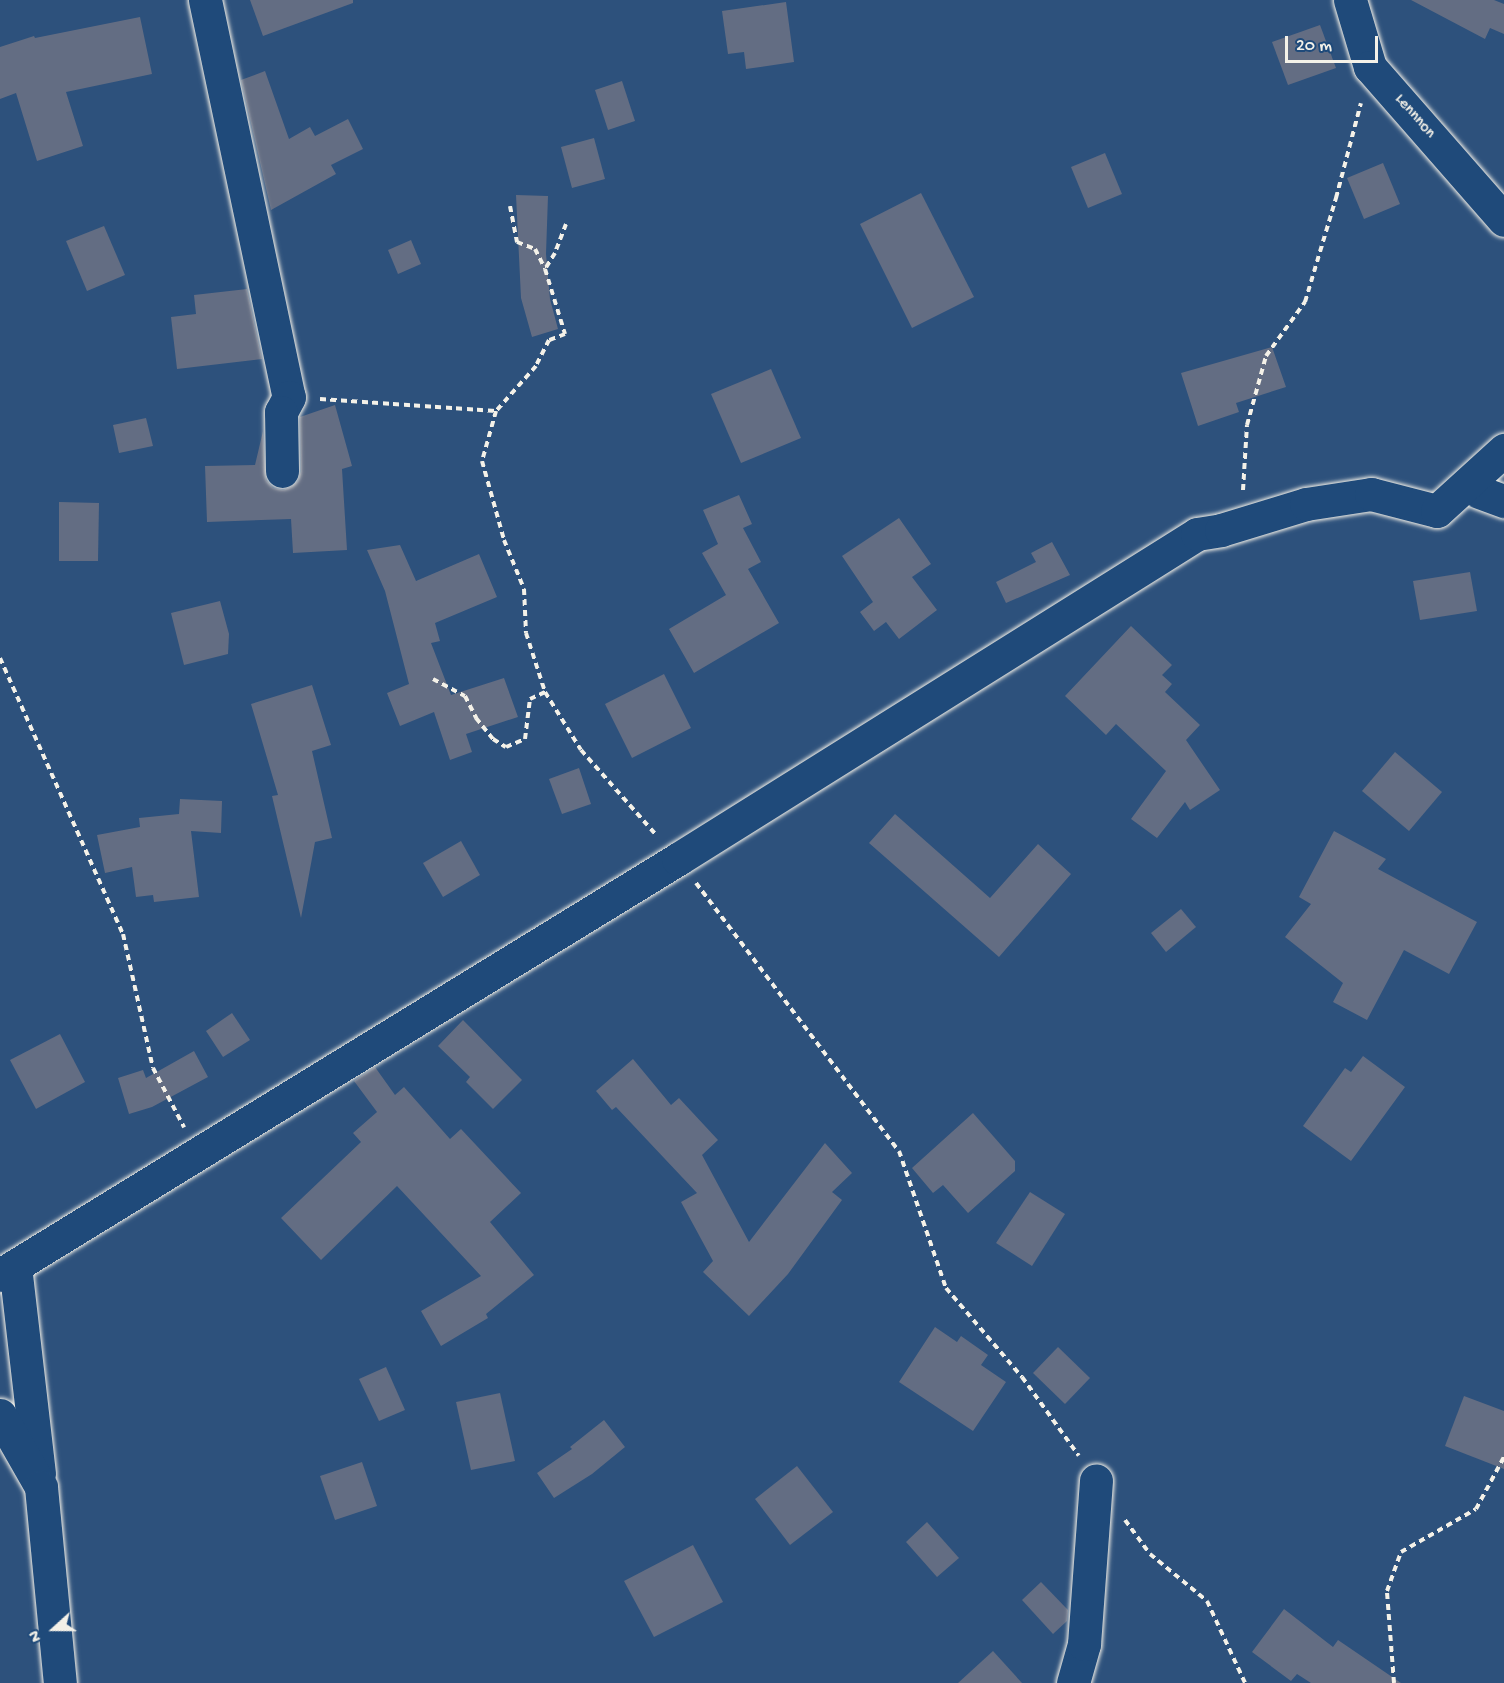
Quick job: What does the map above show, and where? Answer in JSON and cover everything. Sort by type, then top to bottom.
[{"type":"street","points":[[205,0],[289,397],[281,412],[282,471]]},
{"type":"street","name":"Lennnon","points":[[1350,0],[1370,67],[1504,220]]},
{"type":"street","points":[[60,1683],[41,1487],[7,1271],[678,859],[1197,534],[1221,530],[1306,504],[1371,494],[1437,511],[1504,450]]},
{"type":"street","points":[[0,1415],[41,1487]]},
{"type":"street","points":[[1073,1683],[1084,1644],[1096,1480]]},
{"type":"path","points":[[1221,530],[1243,490],[1247,425],[1266,356],[1305,302],[1336,198],[1370,67]]},
{"type":"path","points":[[510,206],[517,242],[535,249],[545,269],[566,334],[549,340],[536,366],[496,411],[482,460],[504,540],[524,589],[526,633],[545,692],[581,750],[678,859],[899,1151],[946,1288],[1022,1377],[1150,1554],[1207,1601],[1245,1683]]},
{"type":"path","points":[[545,269],[555,253],[566,224]]},
{"type":"path","points":[[289,397],[496,411]]},
{"type":"path","points":[[0,658],[123,934],[153,1068],[198,1154]]},
{"type":"path","points":[[433,679],[465,696],[476,718],[493,739],[506,747],[525,739],[530,699],[545,692]]},
{"type":"path","points":[[1394,1683],[1387,1591],[1401,1551],[1476,1509],[1504,1457]]},
{"type":"building","points":[[250,0],[353,0],[353,3],[263,36]]},
{"type":"building","points":[[1411,0],[1494,0],[1504,4],[1504,34],[1490,28],[1485,39]]},
{"type":"building","points":[[786,2],[794,62],[746,69],[744,52],[728,54],[722,11]]},
{"type":"building","points":[[140,17],[152,74],[66,92],[83,146],[37,161],[16,93],[0,99],[0,47],[34,36],[35,38]]},
{"type":"building","points":[[1320,25],[1336,68],[1288,85],[1272,42]]},
{"type":"building","points":[[265,71],[289,139],[310,127],[315,136],[348,119],[363,149],[331,165],[336,174],[271,210],[241,80]]},
{"type":"building","points":[[622,81],[635,121],[608,130],[595,90]]},
{"type":"building","points":[[594,138],[605,179],[572,188],[561,147]]},
{"type":"building","points":[[1105,153],[1122,194],[1088,208],[1071,167]]},
{"type":"building","points":[[1383,163],[1400,204],[1364,219],[1347,178]]},
{"type":"building","points":[[921,193],[974,297],[912,328],[860,224]]},
{"type":"building","points":[[516,195],[548,196],[546,254],[550,299],[558,329],[532,337],[521,298]]},
{"type":"building","points":[[104,226],[125,275],[87,291],[66,241]]},
{"type":"building","points":[[411,240],[421,264],[398,274],[388,250]]},
{"type":"building","points":[[247,289],[262,359],[177,369],[171,317],[196,314],[194,295]]},
{"type":"building","points":[[1272,347],[1286,387],[1236,403],[1239,412],[1198,426],[1181,373]]},
{"type":"building","points":[[771,369],[801,438],[741,463],[711,394]]},
{"type":"building","points":[[335,405],[352,466],[342,469],[347,550],[293,553],[291,519],[207,522],[205,466],[255,465],[263,431],[266,480],[273,488],[283,490],[291,487],[298,481],[301,471],[300,417]]},
{"type":"building","points":[[146,418],[153,446],[119,453],[113,425]]},
{"type":"building","points":[[739,495],[752,524],[743,528],[761,562],[748,569],[779,623],[694,673],[669,629],[726,595],[702,553],[718,544],[703,510]]},
{"type":"building","points":[[59,502],[99,503],[98,561],[59,561]]},
{"type":"building","points":[[899,518],[931,564],[912,577],[937,610],[899,639],[886,622],[874,631],[860,612],[873,602],[842,556]]},
{"type":"building","points":[[1052,542],[1070,575],[1006,603],[996,582],[1036,562],[1031,553]]},
{"type":"building","points":[[400,545],[416,581],[479,554],[497,597],[435,623],[440,641],[431,643],[451,695],[504,678],[518,717],[466,734],[472,752],[450,760],[434,712],[400,726],[387,693],[409,684],[385,591],[367,550]]},
{"type":"building","points":[[1470,572],[1477,611],[1420,620],[1413,581]]},
{"type":"building","points":[[220,601],[229,634],[228,654],[184,665],[171,613]]},
{"type":"building","points":[[1131,626],[1172,665],[1162,675],[1172,684],[1165,692],[1200,725],[1186,740],[1220,790],[1190,810],[1185,802],[1157,838],[1131,819],[1166,771],[1116,724],[1106,735],[1065,696]]},
{"type":"building","points":[[664,674],[691,728],[632,758],[605,704]]},
{"type":"building","points":[[312,685],[331,745],[312,751],[332,838],[315,842],[301,918],[272,796],[278,795],[251,704]]},
{"type":"building","points":[[1395,752],[1442,792],[1409,831],[1362,791]]},
{"type":"building","points":[[579,768],[591,804],[562,814],[549,779]]},
{"type":"building","points":[[180,799],[222,801],[221,833],[191,831],[199,897],[154,902],[153,895],[136,897],[132,867],[105,873],[97,835],[140,827],[139,818],[179,814]]},
{"type":"building","points":[[895,814],[990,898],[1038,844],[1071,874],[999,957],[869,843]]},
{"type":"building","points":[[1334,831],[1386,859],[1378,869],[1477,922],[1449,974],[1404,950],[1367,1020],[1333,1002],[1343,983],[1285,937],[1311,904],[1299,897]]},
{"type":"building","points":[[461,841],[480,875],[443,897],[423,863]]},
{"type":"building","points":[[1181,909],[1196,927],[1166,952],[1151,933]]},
{"type":"building","points":[[232,1013],[250,1040],[223,1057],[206,1031]]},
{"type":"building","points":[[463,1020],[522,1080],[493,1109],[466,1082],[470,1077],[438,1046]]},
{"type":"building","points":[[60,1034],[85,1082],[36,1109],[10,1060]]},
{"type":"building","points":[[194,1051],[208,1077],[152,1107],[129,1114],[118,1078],[143,1070],[146,1078]]},
{"type":"building","points":[[1363,1056],[1405,1087],[1351,1161],[1303,1126],[1345,1068],[1351,1072]]},
{"type":"building","points":[[633,1059],[671,1105],[679,1098],[718,1140],[702,1155],[749,1242],[825,1143],[852,1173],[832,1192],[842,1200],[788,1274],[749,1316],[703,1272],[713,1261],[681,1202],[697,1193],[616,1107],[612,1110],[596,1091]]},
{"type":"building","points":[[375,1067],[395,1095],[404,1087],[450,1139],[461,1129],[521,1193],[490,1222],[534,1275],[486,1314],[488,1318],[441,1346],[421,1311],[481,1276],[397,1186],[321,1260],[281,1218],[361,1142],[353,1133],[377,1112],[354,1081]]},
{"type":"building","points":[[973,1113],[1015,1161],[1015,1171],[968,1213],[943,1185],[933,1193],[912,1168]]},
{"type":"building","points":[[1030,1192],[1065,1214],[1032,1266],[996,1243]]},
{"type":"building","points":[[935,1327],[957,1342],[961,1336],[988,1355],[981,1365],[1006,1382],[973,1431],[899,1382]]},
{"type":"building","points":[[1058,1347],[1090,1378],[1065,1404],[1033,1373]]},
{"type":"building","points":[[386,1367],[405,1410],[379,1421],[359,1379]]},
{"type":"building","points":[[500,1393],[515,1461],[471,1470],[456,1402]]},
{"type":"building","points":[[1464,1396],[1504,1411],[1504,1469],[1445,1446]]},
{"type":"building","points":[[604,1420],[625,1447],[592,1474],[554,1498],[537,1473],[572,1449],[570,1447]]},
{"type":"building","points":[[362,1462],[377,1506],[335,1520],[320,1476]]},
{"type":"building","points":[[797,1466],[833,1512],[790,1545],[755,1499]]},
{"type":"building","points":[[927,1522],[959,1558],[937,1577],[906,1542]]},
{"type":"building","points":[[693,1545],[723,1602],[654,1637],[624,1581]]},
{"type":"building","points":[[1041,1582],[1068,1610],[1067,1621],[1053,1634],[1022,1600]]},
{"type":"building","points":[[1284,1609],[1333,1647],[1338,1640],[1401,1683],[1311,1683],[1297,1674],[1291,1681],[1252,1652]]},
{"type":"building","points":[[993,1651],[1022,1683],[958,1683]]}]
